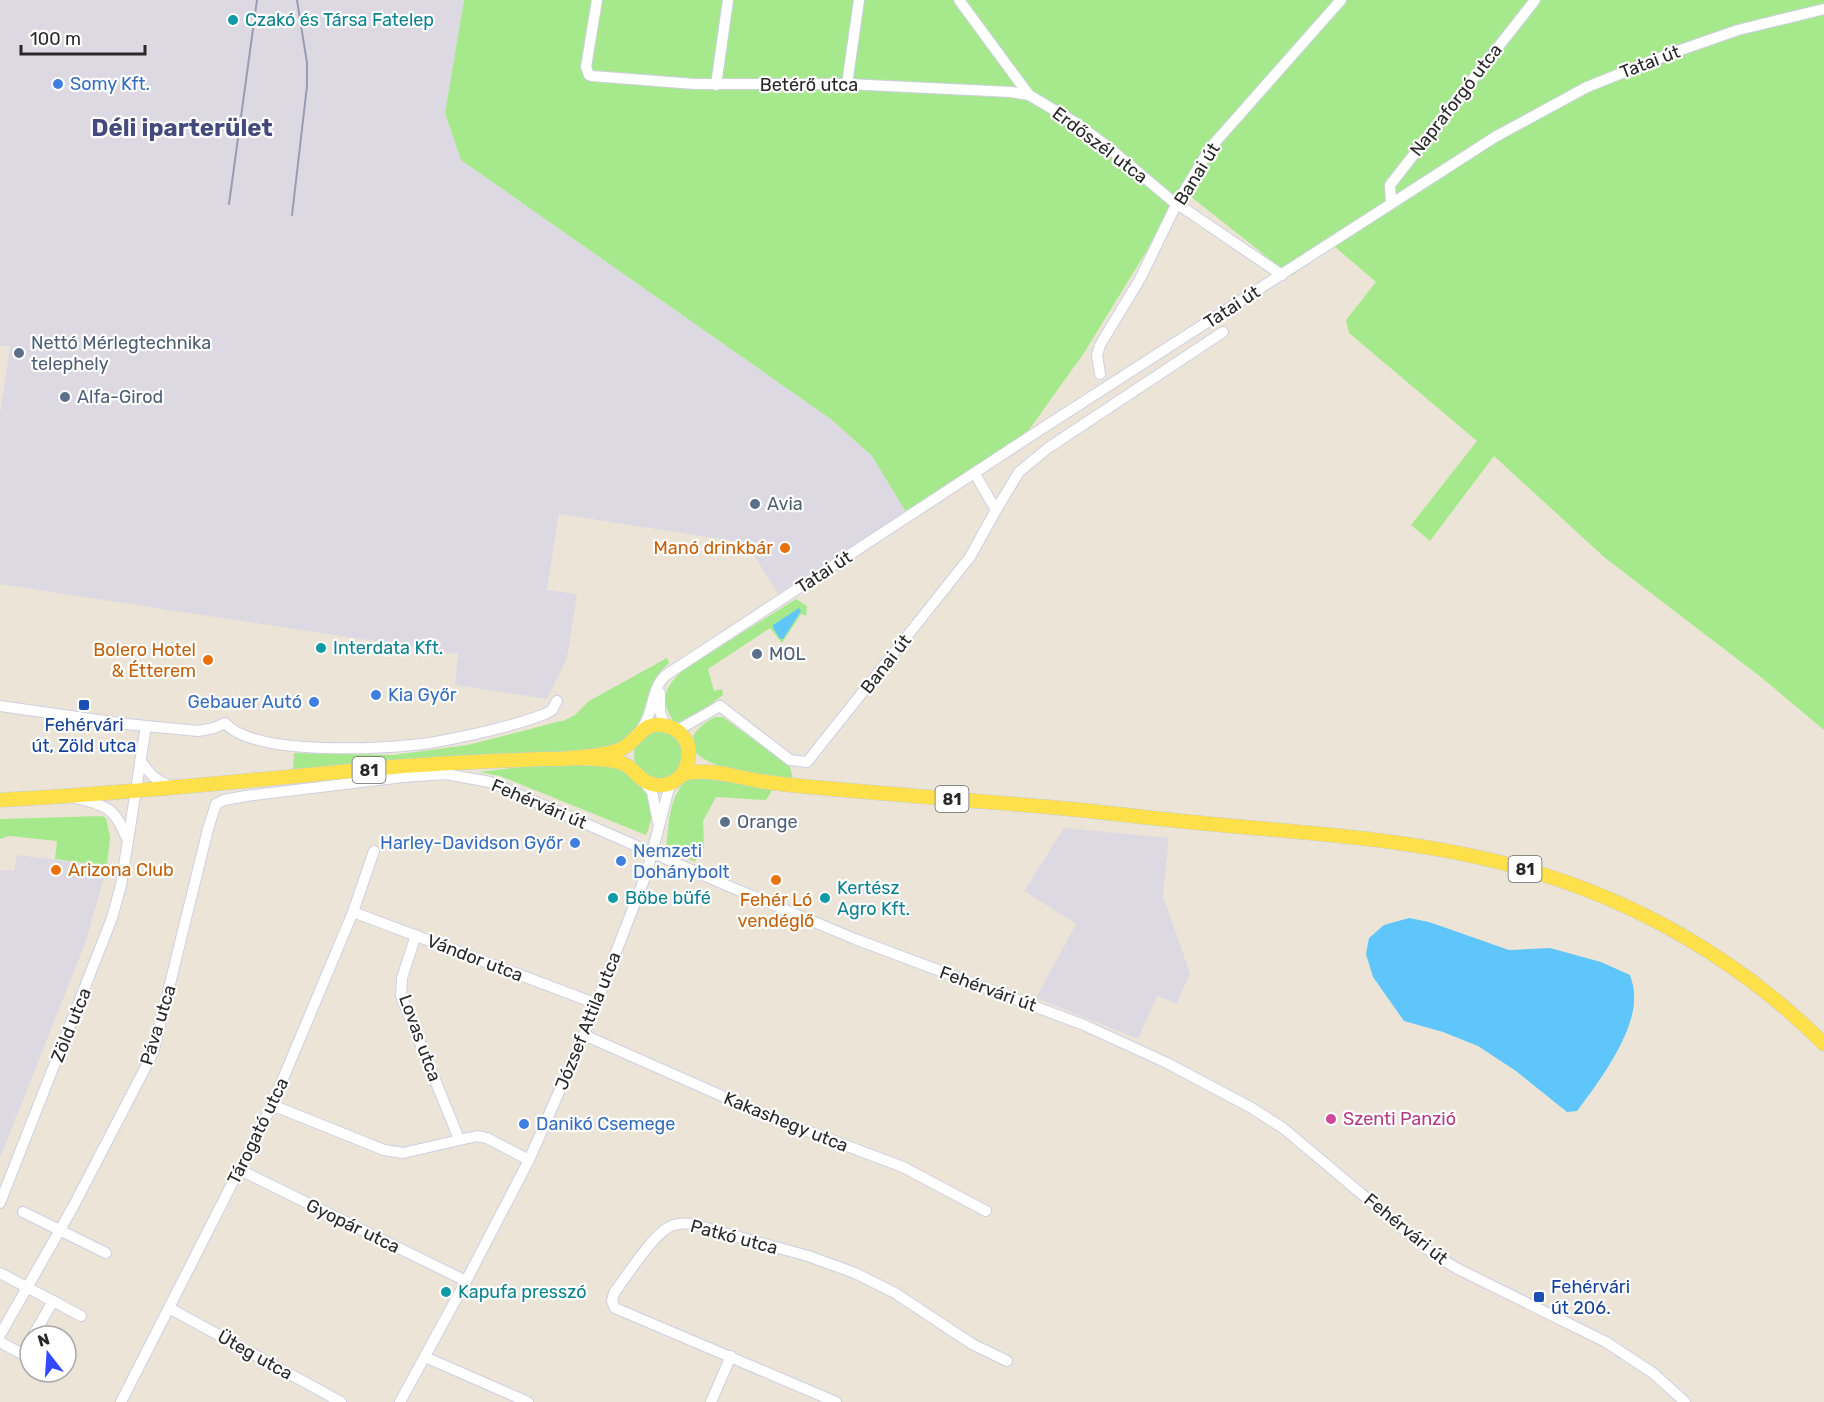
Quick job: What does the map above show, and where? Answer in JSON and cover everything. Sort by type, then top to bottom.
[{"type":"main road","name":"81","points":[[563,759],[612,752],[627,746],[636,737],[655,725],[670,727],[704,763],[725,774]]},
{"type":"main road","points":[[636,737],[629,758],[638,777]]},
{"type":"main road","points":[[680,777],[690,758],[688,746]]},
{"type":"main road","name":"81","points":[[0,800],[135,791],[438,763],[563,759],[620,762],[630,767],[638,777],[659,786],[702,771],[767,782],[1087,810],[1371,839],[1512,866],[1601,895],[1677,932],[1717,955],[1755,982],[1797,1017],[1824,1044]]},
{"type":"street","name":"Betérő utca","points":[[597,0],[586,67],[589,75],[716,85],[847,84],[1011,92],[1029,95]]},
{"type":"street","points":[[716,85],[728,0]]},
{"type":"street","points":[[847,84],[859,0]]},
{"type":"street","name":"Erdőszél utca","points":[[959,0],[1029,95],[1076,123],[1178,203],[1282,275]]},
{"type":"street","name":"Banai út","points":[[1100,374],[1097,355],[1100,345],[1140,279],[1178,203],[1211,147],[1341,0]]},
{"type":"street","name":"Napraforgó utca","points":[[1391,203],[1390,185],[1534,0]]},
{"type":"street","name":"Tatai út","points":[[636,737],[650,717],[660,682],[672,672],[1495,137],[1587,87],[1672,53],[1738,30],[1824,9]]},
{"type":"street","name":"Tatai út","points":[[996,510],[1019,472],[1048,448],[1223,332]]},
{"type":"street","points":[[1035,434],[1048,448]]},
{"type":"street","points":[[975,474],[996,510]]},
{"type":"street","name":"Banai út","points":[[720,706],[790,760],[807,762],[970,556],[996,510]]},
{"type":"street","points":[[672,672],[664,684],[660,698],[660,712],[670,727],[682,727],[720,706]]},
{"type":"street","points":[[0,706],[198,731],[225,723],[233,731],[244,736],[284,746],[378,747],[428,743],[497,729],[545,714],[552,710],[557,701]]},
{"type":"street","points":[[688,746],[693,729],[720,706]]},
{"type":"street","name":"Zöld utca","points":[[0,1203],[112,918],[121,885],[146,726]]},
{"type":"street","points":[[140,760],[150,775],[158,781],[175,787]]},
{"type":"street","name":"Fehérvári út","points":[[216,804],[224,800],[257,794],[403,777],[446,774],[490,782],[855,939],[1125,1042],[1198,1079],[1283,1128],[1433,1254],[1458,1269],[1613,1346],[1653,1372],[1685,1402]]},
{"type":"street","name":"József Attila utca","points":[[638,777],[648,784],[652,792],[659,824]]},
{"type":"street","name":"József Attila utca","points":[[400,1402],[528,1160],[584,1035],[647,872],[669,788],[680,777]]},
{"type":"street","points":[[64,796],[90,802],[113,812],[118,818],[128,843]]},
{"type":"street","name":"Páva utca","points":[[0,1335],[60,1230],[153,1053],[216,804]]},
{"type":"street","name":"Tárogató utca","points":[[121,1402],[272,1106],[353,912],[374,851]]},
{"type":"street","name":"Vándor utca","points":[[353,912],[597,1004]]},
{"type":"street","name":"Lovas utca","points":[[416,936],[402,978],[401,996],[459,1139]]},
{"type":"street","name":"Kakashegy utca","points":[[584,1035],[765,1115],[903,1167],[986,1211]]},
{"type":"street","points":[[272,1106],[384,1150],[403,1153],[477,1136],[487,1138],[528,1160]]},
{"type":"street","name":"Gyopár utca","points":[[240,1170],[466,1281]]},
{"type":"street","points":[[23,1212],[106,1253]]},
{"type":"street","name":"Patkó utca","points":[[836,1402],[615,1308],[612,1301],[614,1293],[659,1234],[669,1226],[681,1223],[693,1224],[808,1256],[855,1273],[895,1293],[972,1344],[1007,1361]]},
{"type":"street","points":[[0,1273],[81,1316]]},
{"type":"street","points":[[40,1324],[52,1301]]},
{"type":"street","name":"Üteg utca","points":[[169,1308],[341,1402]]},
{"type":"street","points":[[0,1342],[18,1352]]},
{"type":"street","points":[[711,1402],[731,1356]]},
{"type":"street","points":[[425,1357],[528,1402]]},
{"type":"shaded area","points":[[0,0],[464,0],[445,113],[461,160],[832,420],[872,456],[906,512],[779,595],[746,543],[559,514],[547,590],[577,594],[567,658],[547,699],[455,685],[458,654],[0,584],[0,412],[10,347],[0,345]]},
{"type":"shaded area","points":[[1064,828],[1169,838],[1163,896],[1190,973],[1177,1004],[1157,996],[1138,1039],[1036,998],[1076,924],[1024,891]]},
{"type":"shaded area","points":[[17,855],[107,866],[86,941],[0,1158],[0,870],[14,871]]},
{"type":"green space","points":[[464,0],[1824,0],[1824,730],[1762,678],[1604,557],[1494,456],[1430,541],[1411,525],[1477,441],[1349,333],[1346,320],[1376,282],[1334,246],[1291,276],[1180,188],[1146,252],[1084,353],[1026,434],[906,512],[872,456],[832,420],[461,160],[445,113]]},
{"type":"green space","points":[[796,599],[807,606],[806,616],[801,614],[782,643],[770,628],[708,669],[714,691],[722,689],[723,695],[691,719],[676,725],[665,702],[668,689],[676,677],[683,670]]},
{"type":"green space","points":[[667,658],[669,663],[653,683],[638,726],[622,742],[608,748],[293,769],[294,753],[393,755],[468,745],[565,720],[575,715],[589,701]]},
{"type":"green space","points":[[715,717],[723,717],[790,767],[793,779],[732,770],[702,758],[694,749],[692,739],[698,729]]},
{"type":"green space","points":[[653,731],[663,731],[675,738],[682,750],[682,760],[675,772],[663,779],[653,779],[638,768],[634,760],[634,750],[645,735]]},
{"type":"green space","points":[[577,764],[622,768],[636,783],[648,791],[651,817],[646,835],[500,776],[479,772],[535,765]]},
{"type":"green space","points":[[694,775],[776,784],[766,800],[716,797],[703,821],[704,847],[695,862],[666,848],[675,797],[686,781]]},
{"type":"green space","points":[[102,816],[106,818],[110,837],[107,866],[55,859],[57,841],[9,836],[0,839],[0,819]]},
{"type":"water","points":[[799,608],[801,611],[783,639],[780,639],[773,625]]},
{"type":"water","points":[[1409,918],[1429,922],[1509,950],[1550,948],[1601,962],[1630,975],[1634,994],[1633,1008],[1623,1040],[1596,1086],[1577,1111],[1567,1112],[1516,1071],[1478,1046],[1443,1032],[1404,1021],[1373,977],[1366,954],[1369,938],[1384,925]]},
{"type":"railway","points":[[229,204],[257,0]]},
{"type":"railway","points":[[292,215],[307,86],[307,63],[297,0]]},
{"type":"place","name":"Czakó és Társa Fatelep","points":[[233,20]]},
{"type":"place","name":"Somy Kft.","points":[[58,84]]},
{"type":"place","name":"Nettó Mérlegtechnika telephely","points":[[19,353]]},
{"type":"place","name":"Alfa-Girod","points":[[65,397]]},
{"type":"place","name":"Avia","points":[[755,504]]},
{"type":"place","name":"Manó drinkbár","points":[[785,548]]},
{"type":"place","name":"Interdata Kft.","points":[[321,648]]},
{"type":"place","name":"MOL","points":[[757,654]]},
{"type":"place","name":"Bolero Hotel & Étterem","points":[[208,660]]},
{"type":"place","name":"Kia Győr","points":[[376,695]]},
{"type":"place","name":"Gebauer Autó","points":[[314,702]]},
{"type":"place","name":"Fehérvári út, Zöld utca","points":[[84,705]]},
{"type":"place","name":"Orange","points":[[725,822]]},
{"type":"place","name":"Harley-Davidson Győr","points":[[575,843]]},
{"type":"place","name":"Nemzeti Dohánybolt","points":[[621,861]]},
{"type":"place","name":"Arizona Club","points":[[56,870]]},
{"type":"place","name":"Fehér Ló vendéglő","points":[[776,880]]},
{"type":"place","name":"Böbe büfé","points":[[613,898]]},
{"type":"place","name":"Kertész Agro Kft.","points":[[825,898]]},
{"type":"place","name":"Szenti Panzió","points":[[1331,1119]]},
{"type":"place","name":"Danikó Csemege","points":[[524,1124]]},
{"type":"place","name":"Kapufa presszó","points":[[446,1292]]},
{"type":"place","name":"Fehérvári út 206.","points":[[1539,1297]]},
{"type":"district","name":"Déli iparterület","points":[[182,128]]}]
